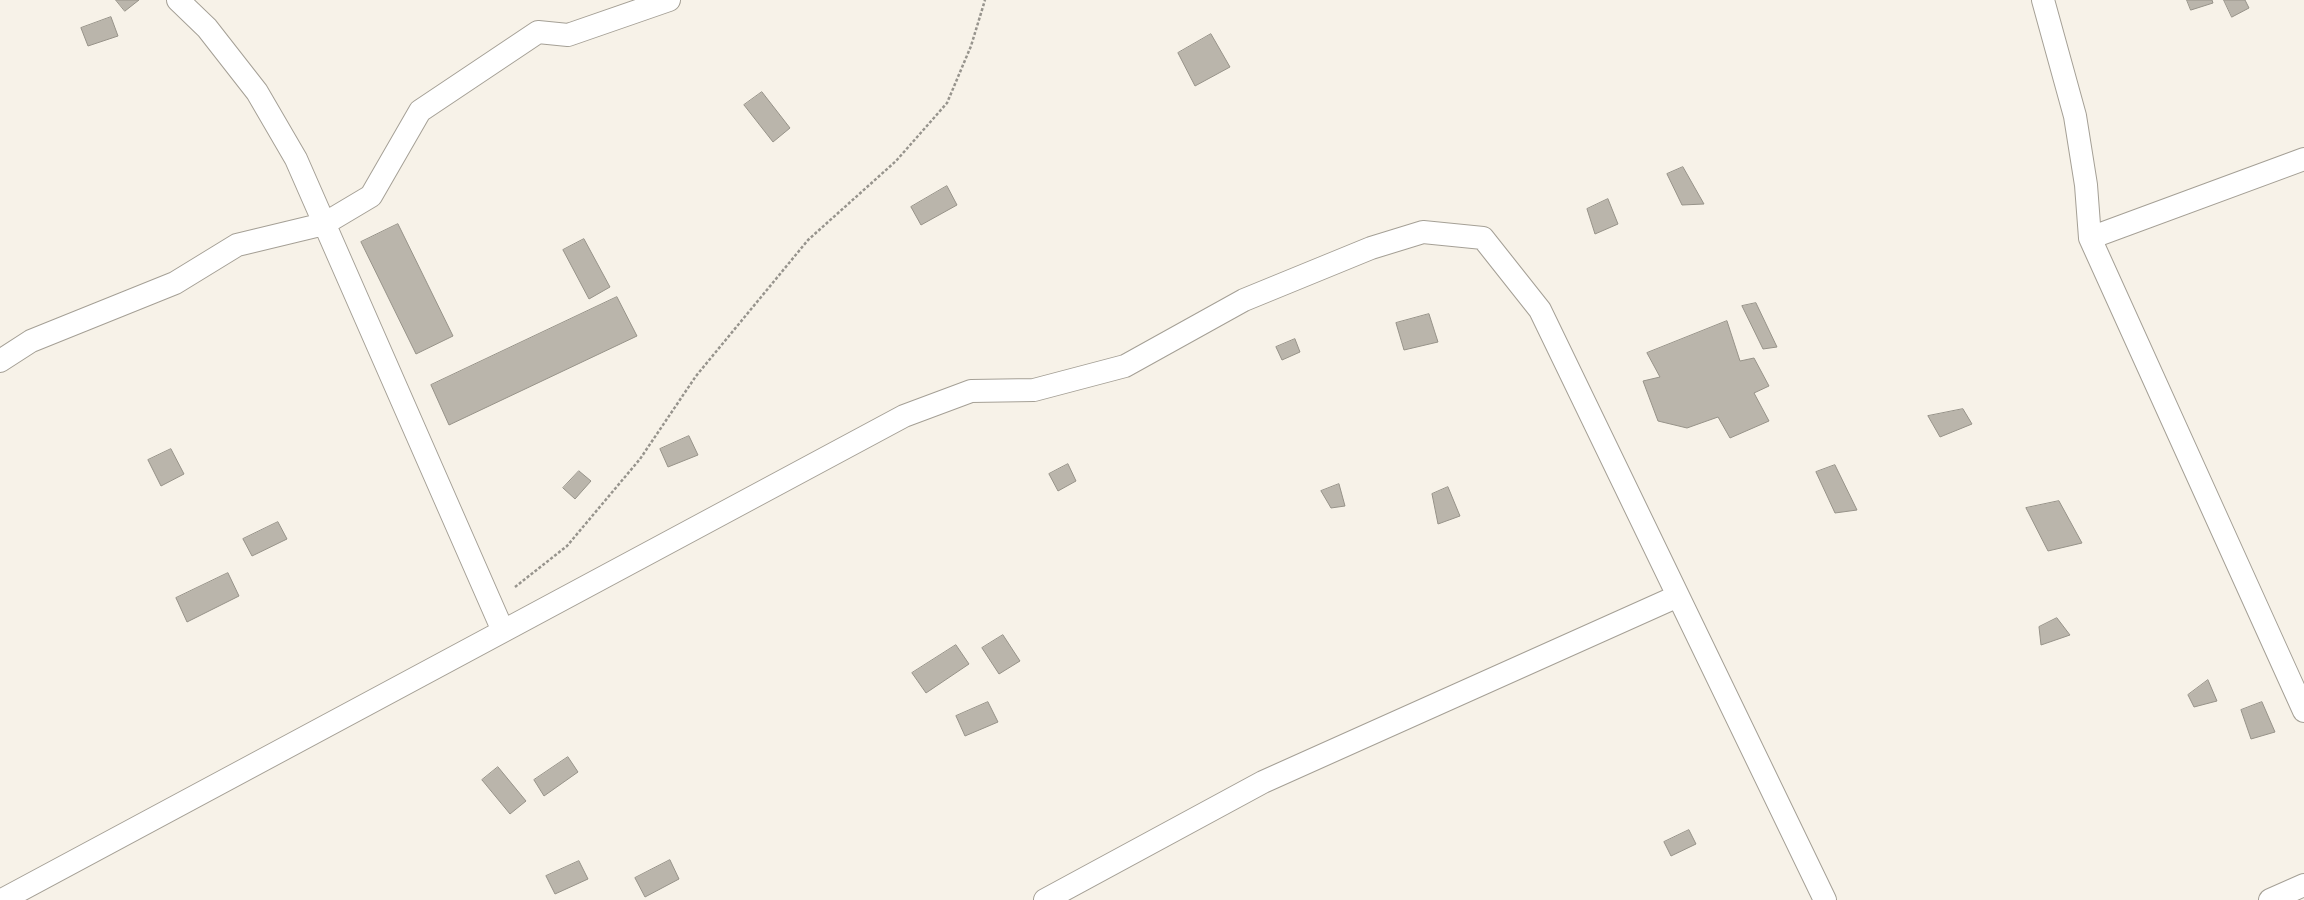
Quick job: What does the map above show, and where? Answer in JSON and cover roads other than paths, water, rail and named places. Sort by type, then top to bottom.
[{"type":"street","points":[[178,0],[206,28],[257,92],[296,159],[503,631]]},
{"type":"street","points":[[0,361],[32,341],[175,283],[237,245],[324,224],[371,196],[420,112],[538,32],[568,35],[669,0]]},
{"type":"street","points":[[2043,0],[2075,116],[2086,185],[2090,238],[2304,711]]},
{"type":"street","points":[[2090,238],[2304,159]]},
{"type":"street","points":[[2,900],[904,416],[971,391],[1034,390],[1126,366],[1244,300],[1371,248],[1423,232],[1483,238],[1540,310],[1826,900]]},
{"type":"street","points":[[1045,900],[1263,782],[1678,596]]},
{"type":"street","points":[[2270,900],[2304,885]]}]
